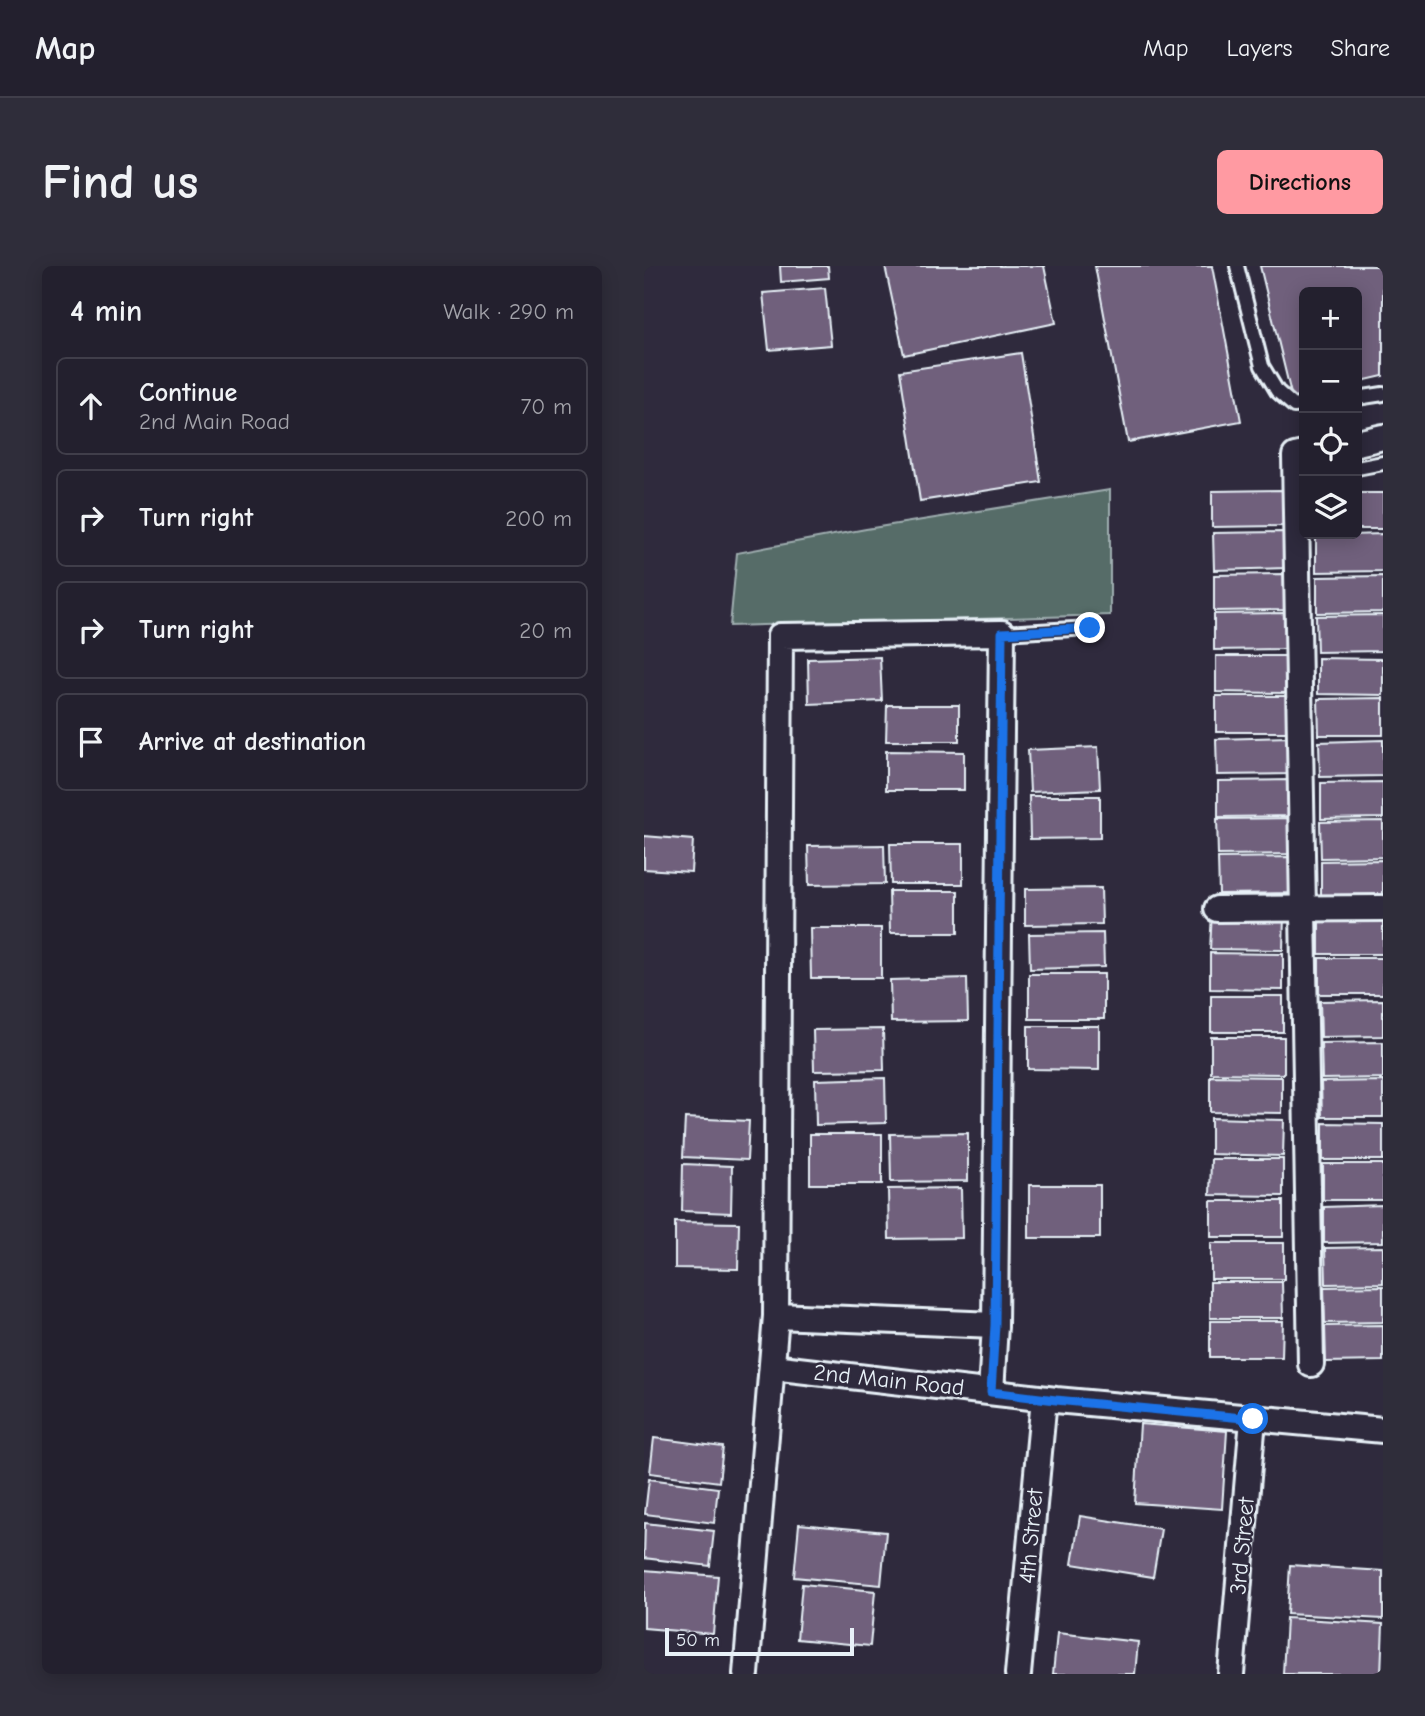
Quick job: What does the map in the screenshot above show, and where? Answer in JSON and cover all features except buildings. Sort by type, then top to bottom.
[{"type":"street","points":[[1362,442],[1383,438]]},
{"type":"street","points":[[1299,455],[1295,456],[1311,1364]]},
{"type":"street","points":[[746,1674],[776,1315],[780,636],[1002,633],[995,1325],[991,1392]]},
{"type":"street","points":[[1217,909],[1383,908]]},
{"type":"street","points":[[776,1315],[995,1325]]},
{"type":"street","name":"2nd Main Road","points":[[772,1367],[1044,1399],[1383,1430]]},
{"type":"street","name":"4th Street","points":[[1018,1674],[1044,1399]]},
{"type":"street","name":"3rd Street","points":[[1231,1674],[1253,1419]]},
{"type":"lane","points":[[1237,266],[1262,366],[1278,391],[1294,406],[1299,406]]},
{"type":"lane","points":[[1362,397],[1383,394]]},
{"type":"lane","points":[[1362,467],[1383,463]]},
{"type":"lane","points":[[1002,633],[1090,628]]},
{"type":"green space","points":[[1110,490],[1110,615],[730,626],[737,553],[866,529]]},
{"type":"route","points":[[1090,628],[1002,633],[995,1325],[991,1392],[1253,1419]]}]
